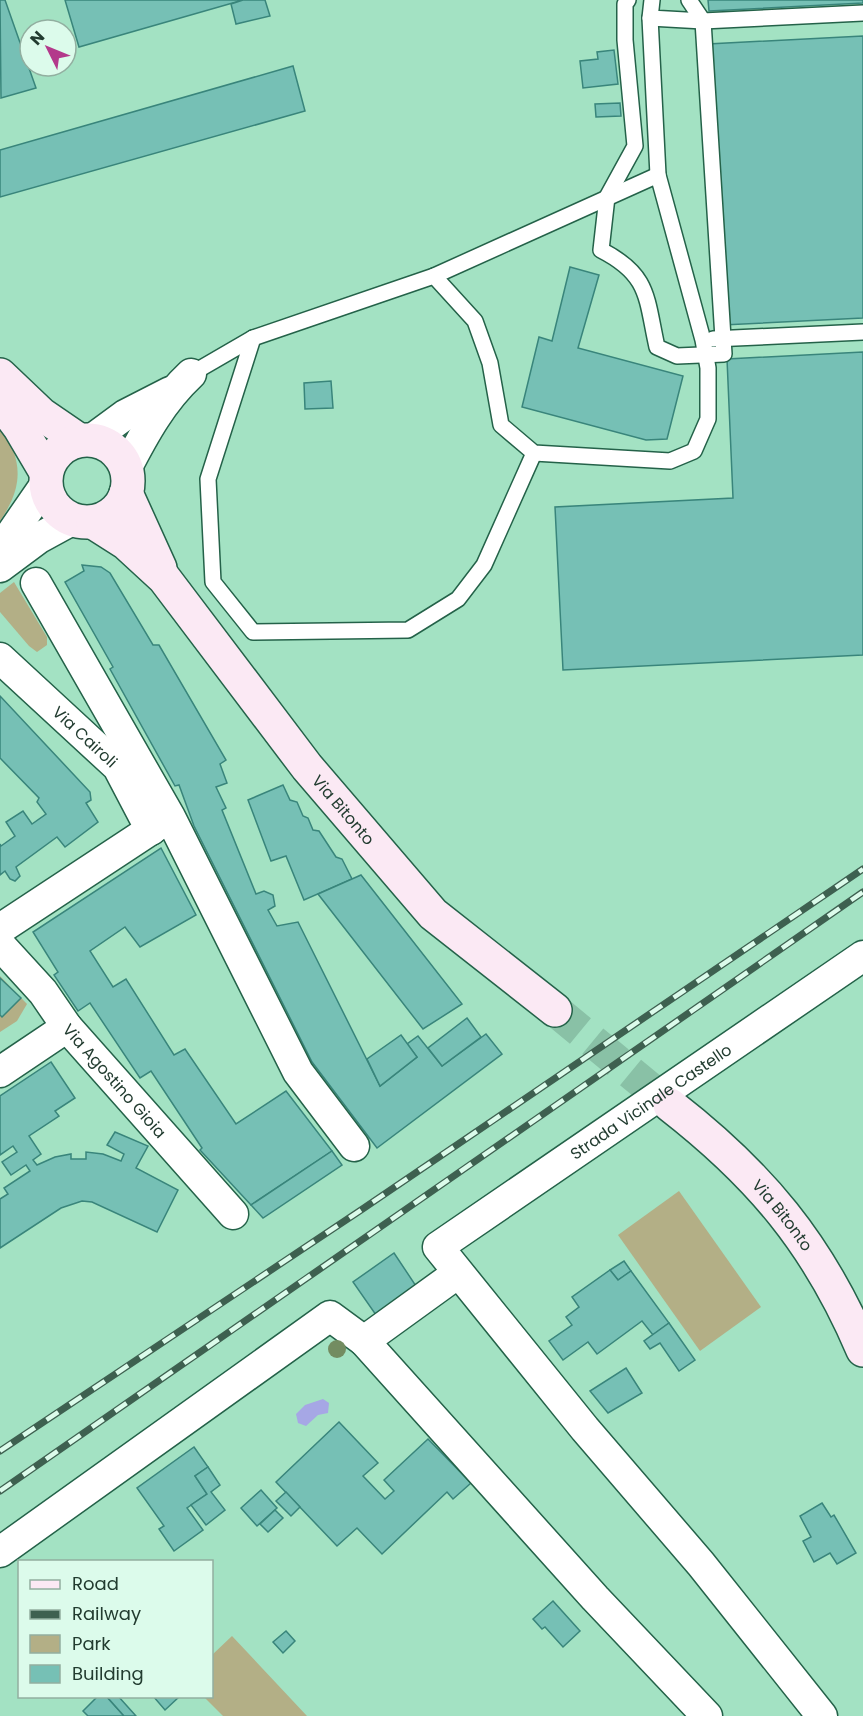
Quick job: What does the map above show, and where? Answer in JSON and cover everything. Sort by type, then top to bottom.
[{"type":"main road","points":[[0,375],[41,414],[85,440],[114,449],[164,578]]},
{"type":"main road","points":[[0,401],[20,428],[45,478],[53,506],[126,543],[164,578]]},
{"type":"main road","points":[[45,478],[57,451],[85,440]]},
{"type":"main road","points":[[83,521],[114,512],[126,481]]},
{"type":"main road","name":"Via Bitonto","points":[[164,578],[307,767],[433,914],[555,1010]]},
{"type":"main road","name":"Via Bitonto","points":[[670,1105],[713,1138],[753,1177],[788,1218],[840,1299],[863,1350]]},
{"type":"street","points":[[85,440],[182,383]]},
{"type":"street","points":[[126,481],[146,430],[182,383]]},
{"type":"street","points":[[0,550],[45,478]]},
{"type":"street","points":[[0,567],[39,538],[83,521]]},
{"type":"street","points":[[36,583],[161,823],[298,1072],[354,1146]]},
{"type":"street","name":"Via Cairoli","points":[[0,658],[118,767],[161,823]]},
{"type":"street","points":[[0,929],[161,823]]},
{"type":"street","name":"Via Agostino Gioia","points":[[0,945],[43,992],[67,1027],[233,1214]]},
{"type":"street","name":"Strada Vicinale Castello","points":[[458,1273],[438,1247],[863,956]]},
{"type":"street","points":[[0,1072],[67,1027]]},
{"type":"street","points":[[364,1341],[458,1273],[585,1429],[701,1564],[822,1716]]},
{"type":"street","points":[[0,1552],[330,1316],[364,1341],[595,1599],[706,1716]]},
{"type":"lane","points":[[628,0],[625,4],[625,40],[635,147],[607,197],[601,250],[619,260],[644,285],[657,347],[677,356],[705,347],[723,338],[863,332]]},
{"type":"lane","points":[[434,276],[475,321],[490,363],[501,425],[534,453],[670,461],[694,451],[708,419],[705,347],[658,175],[650,18],[652,0]]},
{"type":"lane","points":[[689,0],[703,21],[723,338]]},
{"type":"lane","points":[[650,18],[703,21],[863,13]]},
{"type":"lane","points":[[182,383],[253,338],[434,276],[658,175]]},
{"type":"lane","points":[[253,338],[208,479],[213,582],[253,632],[408,630],[458,599],[484,565],[534,453]]},
{"type":"green space","points":[[0,426],[13,450],[18,473],[13,496],[0,521]]},
{"type":"green space","points":[[14,582],[47,637],[47,645],[37,652],[0,612],[0,593]]},
{"type":"green space","points":[[0,976],[27,1004],[17,1021],[0,1032]]},
{"type":"green space","points":[[679,1191],[761,1307],[700,1351],[618,1235]]},
{"type":"green space","points":[[232,1636],[307,1716],[223,1716],[205,1698],[213,1698],[213,1654]]},
{"type":"water","points":[[323,1399],[329,1403],[328,1413],[318,1415],[306,1426],[298,1423],[296,1414],[305,1405]]},
{"type":"building","points":[[0,0],[5,0],[18,37],[18,78],[32,78],[36,88],[1,98]]},
{"type":"building","points":[[65,0],[243,0],[79,47],[78,18],[70,18]]},
{"type":"building","points":[[243,0],[265,0],[270,16],[236,24],[231,4]]},
{"type":"building","points":[[708,0],[863,0],[863,3],[709,11]]},
{"type":"building","points":[[863,36],[863,318],[723,325],[708,44]]},
{"type":"building","points":[[614,50],[618,84],[583,88],[580,61],[598,59],[597,52]]},
{"type":"building","points":[[293,66],[305,111],[0,197],[0,150]]},
{"type":"building","points":[[620,103],[621,116],[596,117],[595,104]]},
{"type":"building","points":[[570,267],[599,275],[578,348],[683,376],[667,439],[646,440],[522,407],[539,337],[552,341]]},
{"type":"building","points":[[863,352],[863,655],[563,670],[555,507],[733,498],[727,359]]},
{"type":"building","points":[[331,381],[333,408],[305,409],[304,383]]},
{"type":"building","points":[[82,565],[101,567],[110,573],[153,645],[159,645],[226,760],[220,764],[227,783],[216,787],[226,808],[222,810],[256,894],[264,891],[273,895],[275,906],[268,910],[277,926],[298,922],[380,1086],[417,1057],[407,1044],[418,1036],[442,1066],[486,1034],[502,1054],[377,1148],[312,1062],[194,826],[179,785],[175,786],[110,669],[113,667],[65,582],[84,571]]},
{"type":"building","points":[[0,696],[90,792],[91,800],[86,803],[98,822],[65,847],[57,837],[16,867],[20,876],[15,881],[10,879],[5,871],[0,875],[0,844],[1,846],[15,836],[6,822],[23,811],[32,824],[46,814],[37,802],[39,798],[0,758]]},
{"type":"building","points":[[283,785],[290,800],[297,802],[303,816],[308,818],[313,830],[319,831],[336,857],[342,859],[352,879],[304,900],[286,856],[271,861],[248,800]]},
{"type":"building","points":[[161,848],[196,915],[140,947],[125,927],[90,951],[113,987],[126,979],[174,1055],[185,1049],[236,1124],[286,1091],[332,1151],[251,1205],[200,1150],[202,1148],[151,1071],[140,1078],[90,1003],[78,1011],[54,975],[58,972],[33,932]]},
{"type":"building","points":[[361,875],[462,1004],[423,1029],[318,894]]},
{"type":"building","points":[[0,978],[21,998],[2,1017],[0,1015]]},
{"type":"building","points":[[467,1018],[481,1037],[442,1066],[428,1048]]},
{"type":"building","points":[[401,1035],[417,1057],[380,1086],[367,1059]]},
{"type":"building","points":[[51,1062],[75,1098],[55,1111],[59,1116],[29,1136],[41,1154],[33,1160],[37,1165],[55,1157],[71,1154],[71,1159],[86,1159],[86,1152],[103,1154],[121,1161],[124,1154],[107,1145],[115,1132],[148,1146],[136,1168],[178,1190],[157,1232],[92,1202],[82,1201],[61,1208],[0,1248],[0,1199],[8,1194],[4,1188],[30,1171],[26,1165],[11,1175],[2,1162],[17,1152],[13,1146],[0,1155],[0,1096]]},
{"type":"building","points":[[332,1151],[342,1165],[263,1218],[251,1205]]},
{"type":"building","points":[[394,1253],[416,1286],[376,1315],[353,1282]]},
{"type":"building","points":[[624,1261],[631,1271],[618,1280],[610,1270]]},
{"type":"building","points":[[610,1270],[618,1280],[631,1271],[669,1323],[653,1335],[642,1321],[597,1354],[588,1342],[563,1360],[549,1341],[572,1325],[566,1317],[579,1307],[572,1297]]},
{"type":"building","points":[[669,1323],[695,1360],[679,1371],[660,1343],[650,1349],[644,1341]]},
{"type":"building","points":[[626,1368],[642,1393],[608,1413],[590,1391]]},
{"type":"building","points":[[339,1422],[378,1463],[363,1476],[385,1499],[394,1491],[384,1480],[428,1439],[471,1483],[453,1499],[447,1492],[382,1554],[357,1528],[337,1546],[276,1482]]},
{"type":"building","points":[[194,1447],[208,1467],[195,1476],[207,1494],[187,1508],[203,1530],[174,1551],[159,1529],[164,1526],[137,1488]]},
{"type":"building","points":[[208,1467],[220,1485],[211,1492],[225,1510],[206,1525],[191,1505],[207,1494],[195,1476]]},
{"type":"building","points":[[261,1490],[277,1508],[257,1526],[241,1508]]},
{"type":"building","points":[[286,1492],[300,1507],[291,1516],[276,1501]]},
{"type":"building","points":[[822,1503],[831,1517],[834,1515],[856,1553],[837,1564],[830,1553],[814,1562],[803,1541],[811,1537],[800,1516]]},
{"type":"building","points":[[275,1510],[283,1518],[268,1532],[260,1524]]},
{"type":"building","points":[[553,1601],[580,1631],[563,1647],[545,1627],[542,1629],[533,1619]]},
{"type":"building","points":[[286,1631],[295,1641],[283,1653],[273,1642]]},
{"type":"building","points":[[96,1698],[108,1698],[124,1716],[88,1716],[83,1711]]},
{"type":"building","points":[[108,1698],[120,1698],[136,1716],[124,1716]]},
{"type":"building","points":[[155,1698],[178,1698],[165,1710]]},
{"type":"tunnel","points":[[555,1010],[670,1105]]},
{"type":"railway","points":[[0,1451],[364,1208],[863,869]]},
{"type":"railway","points":[[0,1491],[863,892]]}]
